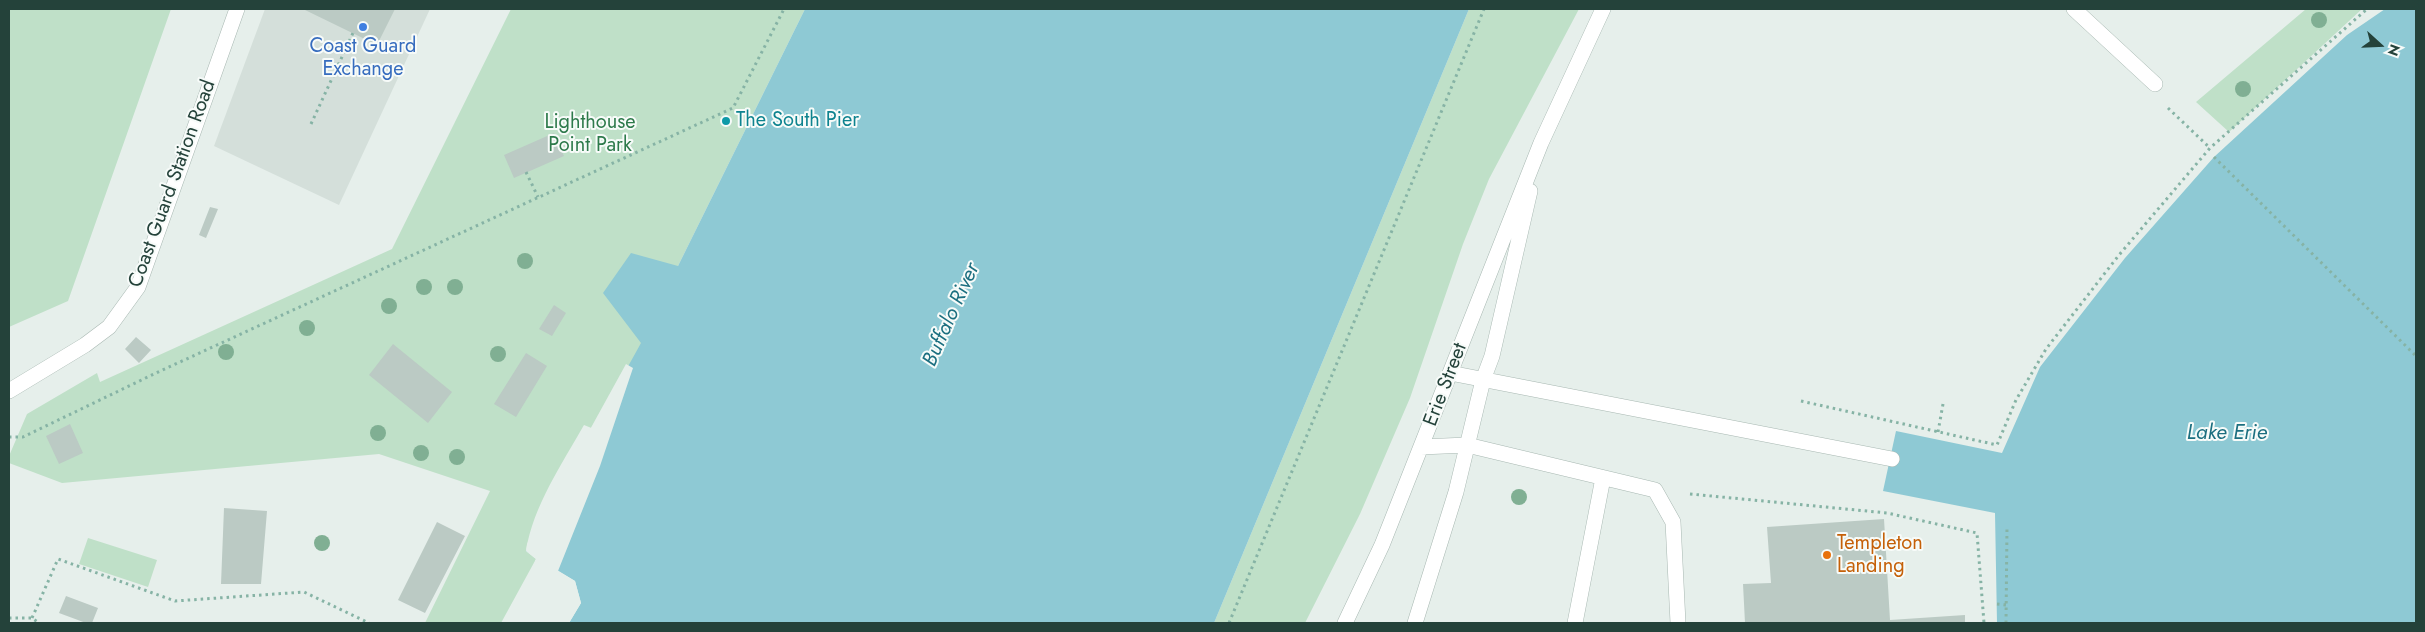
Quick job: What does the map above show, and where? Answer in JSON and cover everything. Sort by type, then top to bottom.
[{"type":"street","name":"Coast Guard Station Road","points":[[9,391],[85,345],[108,327],[138,287],[237,9]]},
{"type":"street","name":"Erie Street","points":[[1345,623],[1382,545],[1541,144],[1603,9]]},
{"type":"street","points":[[2074,9],[2155,84]]},
{"type":"street","name":"Erie Street","points":[[1416,623],[1456,492],[1483,380],[1492,356],[1541,144]]},
{"type":"street","points":[[1450,373],[1892,459]]},
{"type":"street","points":[[1421,447],[1467,444],[1654,490],[1673,522],[1678,623]]},
{"type":"street","points":[[1574,623],[1603,478]]},
{"type":"path","points":[[9,437],[23,437],[156,373],[733,108],[784,9]]},
{"type":"path","points":[[1229,623],[1484,9]]},
{"type":"path","points":[[1802,401],[1997,445],[2016,400],[2046,349],[2119,255],[2210,148],[2367,9]]},
{"type":"path","points":[[311,124],[353,33]]},
{"type":"path","points":[[2163,103],[2210,148]]},
{"type":"path","points":[[2214,157],[2416,356]]},
{"type":"path","points":[[526,172],[538,197]]},
{"type":"path","points":[[1938,432],[1943,404]]},
{"type":"path","points":[[1654,490],[1887,513],[1978,533],[1984,623]]},
{"type":"path","points":[[2006,623],[2007,526]]},
{"type":"path","points":[[32,618],[58,559],[175,601],[304,592],[369,623]]},
{"type":"path","points":[[1996,604],[2006,605]]},
{"type":"path","points":[[9,618],[32,618],[39,623]]},
{"type":"shaded area","points":[[265,9],[430,9],[339,205],[214,146]]},
{"type":"green space","points":[[9,9],[171,9],[68,301],[9,327]]},
{"type":"green space","name":"Lighthouse Point Park","points":[[511,9],[805,9],[678,266],[611,436],[584,425],[549,486],[535,518],[526,551],[536,559],[501,623],[425,623],[490,491],[379,454],[62,483],[9,463],[9,456],[27,414],[97,373],[100,382],[392,249]]},
{"type":"green space","points":[[1469,9],[1579,9],[1489,179],[1463,244],[1410,398],[1360,514],[1305,623],[1214,623]]},
{"type":"green space","points":[[2306,9],[2362,9],[2229,132],[2196,102]]},
{"type":"green space","points":[[88,538],[157,560],[148,587],[79,564]]},
{"type":"water","name":"Buffalo River","points":[[805,9],[1469,9],[1214,623],[569,623],[581,603],[575,581],[526,551],[641,343],[603,293],[631,253],[678,266]]},
{"type":"water","name":"Lake Erie","points":[[2385,9],[2416,9],[2416,623],[1997,623],[1995,513],[1883,491],[1896,431],[2002,453],[2040,367],[2125,258],[2214,157],[2347,35]]},
{"type":"pier","points":[[626,364],[633,368],[600,466],[558,571],[575,581],[581,603],[569,623],[567,623],[578,602],[573,582],[535,561],[536,559],[526,551],[527,544]]},
{"type":"building","name":"Coast Guard Exchange","points":[[303,9],[395,9],[377,45]]},
{"type":"building","points":[[554,133],[564,156],[514,178],[504,155]]},
{"type":"building","points":[[210,207],[218,209],[206,238],[199,235]]},
{"type":"building","points":[[554,305],[566,313],[552,336],[539,329]]},
{"type":"building","points":[[136,337],[151,350],[139,363],[125,349]]},
{"type":"building","points":[[393,344],[452,392],[428,423],[369,375]]},
{"type":"building","points":[[526,353],[547,366],[516,417],[494,404]]},
{"type":"building","points":[[70,424],[83,453],[59,464],[46,436]]},
{"type":"building","points":[[224,508],[267,511],[261,584],[221,584]]},
{"type":"building","name":"Templeton Landing","points":[[1884,519],[1890,620],[1965,615],[1965,623],[1745,623],[1743,584],[1771,583],[1767,527]]},
{"type":"building","points":[[437,522],[465,536],[425,613],[398,600]]},
{"type":"building","points":[[66,596],[98,608],[92,623],[86,623],[59,613]]},
{"type":"place","name":"Coast Guard Exchange","points":[[363,27]]},
{"type":"place","name":"The South Pier","points":[[726,121]]},
{"type":"place","name":"Templeton Landing","points":[[1827,555]]}]
